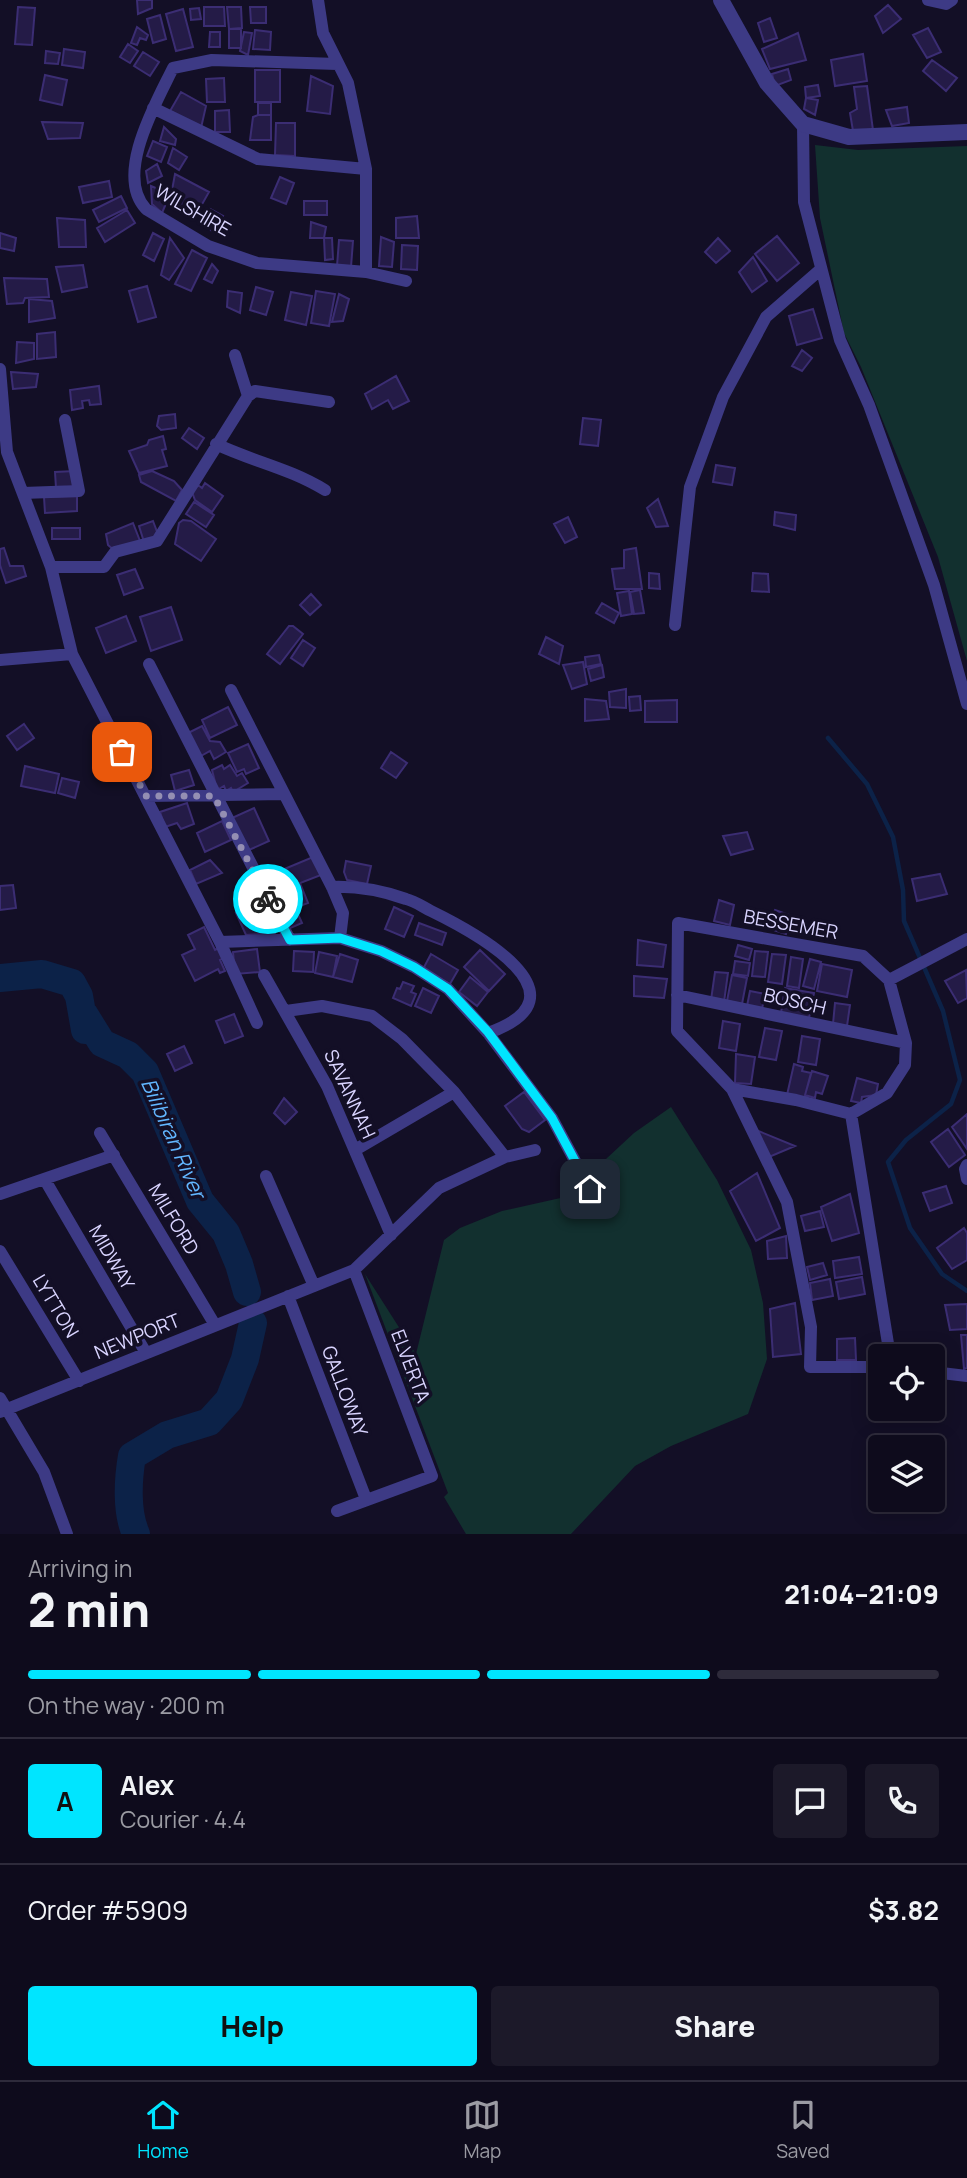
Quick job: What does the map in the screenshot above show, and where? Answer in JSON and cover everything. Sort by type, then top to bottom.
[{"type":"street","points":[[318,0],[323,33],[348,83],[366,169],[366,272]]},
{"type":"street","points":[[721,0],[767,83],[803,124],[849,137],[967,132]]},
{"type":"street","points":[[928,0],[946,5],[952,0]]},
{"type":"street","name":"WILSHIRE","points":[[337,64],[212,60],[173,68],[134,156],[139,201],[146,209],[208,246],[257,263],[366,272],[406,281]]},
{"type":"street","points":[[153,108],[258,159],[366,169]]},
{"type":"street","points":[[803,124],[804,202],[840,340],[869,405],[934,585],[967,704]]},
{"type":"street","points":[[675,625],[690,487],[723,397],[766,317],[821,269]]},
{"type":"street","points":[[234,355],[248,396]]},
{"type":"street","points":[[0,369],[6,452],[51,566],[72,654],[220,942],[235,979],[243,987],[257,1023]]},
{"type":"street","points":[[51,566],[104,567],[115,552],[157,541],[216,444],[248,396],[255,391],[329,402]]},
{"type":"street","points":[[23,493],[79,491],[65,420]]},
{"type":"street","points":[[216,444],[244,457],[298,474],[325,491]]},
{"type":"street","points":[[0,660],[72,654]]},
{"type":"street","points":[[149,664],[214,796],[290,940]]},
{"type":"street","points":[[231,690],[332,887],[343,913],[340,938]]},
{"type":"street","points":[[146,796],[283,794]]},
{"type":"street","points":[[332,887],[355,886],[407,899],[459,924],[505,956],[525,978],[529,987],[529,1001],[518,1017],[488,1032]]},
{"type":"street","name":"BESSEMER","points":[[677,995],[678,923],[863,956],[889,980]]},
{"type":"street","points":[[220,942],[340,938],[381,951],[414,967],[448,989],[488,1032],[552,1118],[590,1189]]},
{"type":"street","points":[[732,1089],[796,1100],[851,1114],[887,1093],[905,1065],[906,1043],[889,980],[961,942]]},
{"type":"street","name":"SAVANNAH","points":[[264,975],[327,1086],[391,1235]]},
{"type":"street","points":[[677,995],[677,1031],[732,1089],[787,1202],[811,1327],[810,1367],[868,1367]]},
{"type":"street","name":"BOSCH","points":[[677,995],[906,1043]]},
{"type":"street","points":[[286,1011],[322,1006],[372,1016],[402,1039],[454,1092],[505,1157]]},
{"type":"street","points":[[355,1150],[454,1092]]},
{"type":"street","points":[[851,1114],[888,1344]]},
{"type":"street","name":"MILFORD","points":[[100,1133],[215,1325]]},
{"type":"street","points":[[354,1270],[439,1188],[505,1157],[535,1150]]},
{"type":"street","points":[[0,1195],[114,1155]]},
{"type":"street","points":[[967,1165],[967,1179]]},
{"type":"street","points":[[266,1176],[314,1286]]},
{"type":"street","name":"MIDWAY","points":[[45,1180],[146,1353]]},
{"type":"street","name":"LYTTON","points":[[0,1251],[79,1381]]},
{"type":"street","name":"NEWPORT","points":[[2,1406],[79,1381],[354,1270]]},
{"type":"street","name":"ELVERTA","points":[[354,1270],[432,1476],[366,1499]]},
{"type":"street","name":"GALLOWAY","points":[[288,1296],[366,1499]]},
{"type":"street","points":[[945,1373],[967,1376]]},
{"type":"street","points":[[2,1406],[44,1472],[67,1534]]},
{"type":"street","points":[[337,1511],[366,1499]]},
{"type":"green space","points":[[815,145],[858,150],[967,146],[967,661],[938,557],[861,367],[844,333],[820,218]]},
{"type":"green space","points":[[671,1107],[717,1180],[751,1250],[763,1303],[767,1359],[748,1414],[671,1446],[635,1466],[571,1534],[466,1534],[444,1497],[448,1493],[365,1274],[416,1354],[444,1240],[460,1228],[502,1211],[565,1197],[634,1133]]},
{"type":"building","points":[[137,0],[152,0],[152,8],[138,14]]},
{"type":"building","points":[[888,5],[901,19],[883,33],[875,16]]},
{"type":"building","points":[[18,7],[35,8],[32,45],[15,44]]},
{"type":"building","points":[[204,7],[224,7],[225,26],[204,26]]},
{"type":"building","points":[[227,7],[241,7],[242,28],[229,29]]},
{"type":"building","points":[[250,7],[266,7],[266,23],[251,23]]},
{"type":"building","points":[[199,8],[201,19],[191,20],[190,9]]},
{"type":"building","points":[[183,9],[193,47],[176,51],[166,14]]},
{"type":"building","points":[[160,15],[166,39],[153,43],[147,19]]},
{"type":"building","points":[[770,18],[777,38],[764,42],[758,23]]},
{"type":"building","points":[[137,27],[148,35],[146,40],[140,38],[137,45],[131,43]]},
{"type":"building","points":[[928,28],[941,52],[927,58],[913,35]]},
{"type":"building","points":[[229,29],[241,29],[241,48],[229,48]]},
{"type":"building","points":[[255,30],[271,32],[270,50],[253,49]]},
{"type":"building","points":[[210,32],[220,32],[220,47],[209,47]]},
{"type":"building","points":[[244,32],[252,33],[248,55],[240,51]]},
{"type":"building","points":[[798,33],[806,60],[770,69],[762,49]]},
{"type":"building","points":[[128,44],[138,51],[130,63],[120,57]]},
{"type":"building","points":[[64,49],[85,52],[83,68],[62,65]]},
{"type":"building","points":[[46,51],[60,53],[58,64],[45,63]]},
{"type":"building","points":[[143,52],[159,62],[150,76],[134,66]]},
{"type":"building","points":[[863,54],[867,81],[835,86],[831,60]]},
{"type":"building","points":[[932,60],[957,78],[946,91],[923,71]]},
{"type":"building","points":[[788,69],[791,80],[775,86],[772,74]]},
{"type":"building","points":[[255,70],[280,70],[280,102],[255,102]]},
{"type":"building","points":[[45,75],[67,80],[62,105],[40,100]]},
{"type":"building","points":[[311,76],[333,86],[330,114],[307,111]]},
{"type":"building","points":[[224,78],[225,102],[207,102],[206,79]]},
{"type":"building","points":[[818,85],[820,96],[806,98],[805,87]]},
{"type":"building","points":[[867,86],[873,130],[853,131],[850,113],[857,109],[854,87]]},
{"type":"building","points":[[181,92],[206,106],[201,128],[170,111]]},
{"type":"building","points":[[806,98],[818,100],[815,115],[804,109]]},
{"type":"building","points":[[258,103],[271,103],[271,115],[258,115]]},
{"type":"building","points":[[907,107],[909,123],[892,126],[886,110]]},
{"type":"building","points":[[229,110],[230,132],[215,132],[215,111]]},
{"type":"building","points":[[271,115],[271,140],[250,140],[253,117]]},
{"type":"building","points":[[42,122],[83,123],[80,138],[48,139]]},
{"type":"building","points":[[276,123],[295,123],[295,156],[275,155]]},
{"type":"building","points":[[164,127],[176,139],[175,145],[160,141]]},
{"type":"building","points":[[153,141],[167,147],[161,162],[147,156]]},
{"type":"building","points":[[173,148],[187,157],[179,170],[168,163]]},
{"type":"building","points":[[157,164],[162,176],[148,183],[146,171]]},
{"type":"building","points":[[175,174],[209,192],[196,215],[170,201]]},
{"type":"building","points":[[280,177],[294,183],[286,204],[271,198]]},
{"type":"building","points":[[109,181],[112,197],[83,203],[79,187]]},
{"type":"building","points":[[151,186],[170,194],[162,213],[152,204]]},
{"type":"building","points":[[121,196],[127,208],[99,222],[93,210]]},
{"type":"building","points":[[304,201],[327,201],[327,215],[304,215]]},
{"type":"building","points":[[210,209],[223,216],[214,233],[203,223]]},
{"type":"building","points":[[127,210],[135,223],[105,242],[97,228]]},
{"type":"building","points":[[417,216],[419,238],[396,238],[396,218]]},
{"type":"building","points":[[57,218],[85,220],[86,247],[59,247]]},
{"type":"building","points":[[311,222],[326,227],[324,238],[310,238]]},
{"type":"building","points":[[0,233],[16,238],[14,251],[0,248]]},
{"type":"building","points":[[153,233],[164,239],[154,261],[143,255]]},
{"type":"building","points":[[777,236],[799,263],[777,281],[755,254]]},
{"type":"building","points":[[381,237],[394,242],[392,267],[379,266]]},
{"type":"building","points":[[170,238],[184,258],[169,280],[161,275]]},
{"type":"building","points":[[324,238],[332,238],[333,259],[325,260]]},
{"type":"building","points":[[718,238],[730,251],[716,263],[705,252]]},
{"type":"building","points":[[339,240],[353,241],[351,267],[337,266]]},
{"type":"building","points":[[402,245],[418,246],[417,270],[401,269]]},
{"type":"building","points":[[192,250],[207,258],[191,291],[175,284]]},
{"type":"building","points":[[753,257],[767,281],[752,292],[739,272]]},
{"type":"building","points":[[212,264],[218,271],[212,283],[204,279]]},
{"type":"building","points":[[83,265],[87,287],[62,292],[56,267]]},
{"type":"building","points":[[4,278],[47,279],[49,297],[25,298],[23,303],[7,304]]},
{"type":"building","points":[[147,286],[156,317],[138,322],[129,291]]},
{"type":"building","points":[[256,287],[273,292],[266,315],[250,310]]},
{"type":"building","points":[[228,291],[242,293],[240,313],[227,307]]},
{"type":"building","points":[[316,291],[335,294],[329,326],[311,323]]},
{"type":"building","points":[[291,292],[312,296],[306,325],[285,320]]},
{"type":"building","points":[[339,294],[349,299],[343,321],[332,322]]},
{"type":"building","points":[[29,299],[52,301],[55,318],[29,322]]},
{"type":"building","points":[[813,309],[822,338],[797,345],[789,316]]},
{"type":"building","points":[[55,332],[56,357],[37,359],[37,334]]},
{"type":"building","points":[[17,342],[34,343],[34,359],[16,363]]},
{"type":"building","points":[[802,350],[812,358],[802,371],[792,366]]},
{"type":"building","points":[[11,372],[38,374],[36,387],[13,389]]},
{"type":"building","points":[[396,376],[409,401],[393,409],[388,400],[372,409],[365,394]]},
{"type":"building","points":[[99,386],[101,404],[90,405],[89,400],[82,401],[83,408],[72,410],[70,390]]},
{"type":"building","points":[[175,414],[176,428],[161,430],[157,426],[159,416]]},
{"type":"building","points":[[583,418],[601,420],[598,446],[580,444]]},
{"type":"building","points":[[189,428],[204,438],[197,449],[182,438]]},
{"type":"building","points":[[163,436],[166,449],[162,450],[167,466],[139,473],[129,451]]},
{"type":"building","points":[[716,465],[735,468],[732,485],[713,482]]},
{"type":"building","points":[[75,471],[76,486],[56,488],[55,472]]},
{"type":"building","points":[[152,471],[174,481],[182,490],[176,501],[141,482],[139,475]]},
{"type":"building","points":[[205,483],[223,496],[212,512],[195,500],[192,492],[198,485],[202,488]]},
{"type":"building","points":[[77,496],[77,511],[45,513],[44,497]]},
{"type":"building","points":[[658,499],[668,526],[656,527],[647,508]]},
{"type":"building","points":[[194,502],[214,515],[206,527],[186,514]]},
{"type":"building","points":[[775,512],[796,515],[795,530],[774,525]]},
{"type":"building","points":[[568,517],[577,537],[565,543],[554,524]]},
{"type":"building","points":[[183,520],[191,521],[216,539],[201,561],[175,544],[179,523]]},
{"type":"building","points":[[153,521],[159,537],[144,542],[139,526]]},
{"type":"building","points":[[133,523],[140,541],[115,551],[108,545],[106,534]]},
{"type":"building","points":[[52,528],[80,528],[80,539],[52,539]]},
{"type":"building","points":[[4,548],[10,566],[23,566],[26,576],[6,583],[0,565],[0,549]]},
{"type":"building","points":[[636,548],[642,589],[615,589],[612,569],[624,568],[624,550]]},
{"type":"building","points":[[135,569],[143,588],[124,595],[117,575]]},
{"type":"building","points":[[649,573],[659,574],[660,589],[649,588]]},
{"type":"building","points":[[753,573],[768,574],[769,592],[752,591]]},
{"type":"building","points":[[640,590],[644,613],[634,614],[630,592]]},
{"type":"building","points":[[629,591],[632,614],[621,616],[617,593]]},
{"type":"building","points":[[311,594],[321,605],[310,615],[300,605]]},
{"type":"building","points":[[602,603],[619,613],[614,623],[596,613]]},
{"type":"building","points":[[171,607],[182,640],[151,651],[140,617]]},
{"type":"building","points":[[126,616],[136,641],[106,653],[96,628]]},
{"type":"building","points":[[289,626],[303,634],[280,664],[267,654]]},
{"type":"building","points":[[546,637],[563,646],[559,664],[539,654]]},
{"type":"building","points":[[303,640],[315,648],[303,666],[291,658]]},
{"type":"building","points":[[599,655],[601,664],[586,667],[585,657]]},
{"type":"building","points":[[583,662],[587,684],[572,689],[563,665]]},
{"type":"building","points":[[602,665],[604,677],[591,681],[588,669]]},
{"type":"building","points":[[626,689],[626,708],[610,707],[609,692]]},
{"type":"building","points":[[640,696],[641,710],[630,711],[629,697]]},
{"type":"building","points":[[585,699],[606,701],[609,719],[585,721]]},
{"type":"building","points":[[677,700],[677,722],[645,722],[645,701]]},
{"type":"building","points":[[228,707],[237,725],[210,738],[202,720]]},
{"type":"building","points":[[24,724],[34,738],[17,750],[7,736]]},
{"type":"building","points":[[202,726],[210,741],[220,742],[226,752],[214,759],[210,751],[201,756],[188,733]]},
{"type":"building","points":[[248,744],[259,768],[246,774],[244,769],[237,772],[228,753]]},
{"type":"building","points":[[391,752],[407,763],[396,778],[381,768]]},
{"type":"building","points":[[222,765],[224,769],[230,765],[237,776],[242,773],[248,783],[233,792],[231,788],[226,791],[224,786],[217,790],[212,770]]},
{"type":"building","points":[[25,766],[59,774],[55,793],[21,786]]},
{"type":"building","points":[[189,770],[194,785],[175,791],[171,775]]},
{"type":"building","points":[[62,778],[79,782],[75,798],[58,793]]},
{"type":"building","points":[[187,803],[194,824],[181,829],[177,823],[165,827],[160,812]]},
{"type":"building","points":[[254,808],[269,841],[249,850],[232,818]]},
{"type":"building","points":[[222,821],[231,840],[205,852],[197,833]]},
{"type":"building","points":[[747,832],[753,849],[731,855],[723,836]]},
{"type":"building","points":[[313,857],[321,875],[300,883],[308,903],[287,911],[279,894],[274,896],[268,880],[284,873],[282,870]]},
{"type":"building","points":[[210,860],[222,873],[196,884],[190,870]]},
{"type":"building","points":[[346,861],[371,866],[367,884],[347,880],[344,872]]},
{"type":"building","points":[[940,874],[947,894],[917,901],[912,879]]},
{"type":"building","points":[[13,885],[16,908],[0,910],[0,886]]},
{"type":"building","points":[[719,900],[734,905],[730,925],[714,921]]},
{"type":"building","points":[[253,902],[254,908],[266,904],[275,933],[246,935],[236,913],[241,911],[241,906]]},
{"type":"building","points":[[394,907],[413,916],[404,937],[385,929]]},
{"type":"building","points":[[775,910],[795,917],[786,934],[767,928]]},
{"type":"building","points":[[297,912],[302,923],[288,929],[283,918]]},
{"type":"building","points":[[419,923],[446,933],[442,945],[415,935]]},
{"type":"building","points":[[204,927],[215,950],[219,948],[224,958],[220,960],[225,971],[220,973],[218,969],[195,981],[182,955],[195,949],[188,935]]},
{"type":"building","points":[[638,940],[666,945],[663,967],[637,965]]},
{"type":"building","points":[[738,945],[752,949],[749,960],[735,956]]},
{"type":"building","points":[[257,949],[260,972],[235,974],[233,952]]},
{"type":"building","points":[[480,950],[505,974],[489,991],[464,967]]},
{"type":"building","points":[[294,951],[314,952],[313,972],[293,971]]},
{"type":"building","points":[[755,951],[768,952],[765,977],[752,976]]},
{"type":"building","points":[[319,952],[337,956],[333,977],[315,973]]},
{"type":"building","points":[[340,954],[358,960],[352,982],[333,977]]},
{"type":"building","points":[[431,954],[458,970],[450,984],[423,969]]},
{"type":"building","points":[[772,954],[786,955],[782,984],[768,982]]},
{"type":"building","points":[[791,957],[803,959],[799,988],[787,986]]},
{"type":"building","points":[[810,959],[821,962],[814,989],[803,986]]},
{"type":"building","points":[[735,961],[750,963],[748,976],[733,974]]},
{"type":"building","points":[[822,964],[852,970],[847,997],[817,991]]},
{"type":"building","points":[[966,970],[967,998],[958,1003],[945,981]]},
{"type":"building","points":[[715,972],[728,973],[724,1002],[711,1000]]},
{"type":"building","points":[[732,975],[747,978],[742,1004],[727,1001]]},
{"type":"building","points":[[634,976],[667,979],[664,998],[634,996]]},
{"type":"building","points":[[470,977],[488,992],[477,1006],[459,992]]},
{"type":"building","points":[[403,982],[414,986],[411,992],[416,994],[411,1006],[393,998]]},
{"type":"building","points":[[423,988],[439,996],[431,1013],[415,1006]]},
{"type":"building","points":[[785,988],[814,993],[809,1018],[781,1013]]},
{"type":"building","points":[[750,991],[765,994],[762,1009],[747,1006]]},
{"type":"building","points":[[835,1003],[850,1005],[847,1026],[833,1024]]},
{"type":"building","points":[[234,1014],[243,1036],[225,1043],[216,1021]]},
{"type":"building","points":[[723,1021],[740,1024],[736,1051],[719,1048]]},
{"type":"building","points":[[765,1028],[782,1031],[776,1060],[759,1057]]},
{"type":"building","points":[[802,1036],[820,1039],[816,1065],[798,1062]]},
{"type":"building","points":[[184,1046],[192,1063],[175,1071],[167,1054]]},
{"type":"building","points":[[736,1054],[755,1057],[751,1084],[735,1083]]},
{"type":"building","points":[[794,1064],[803,1067],[802,1071],[811,1073],[804,1099],[787,1095]]},
{"type":"building","points":[[812,1071],[828,1076],[822,1094],[816,1092],[815,1098],[805,1095]]},
{"type":"building","points":[[857,1078],[878,1084],[876,1095],[862,1097],[861,1103],[851,1101]]},
{"type":"building","points":[[524,1092],[545,1120],[529,1132],[522,1129],[505,1106]]},
{"type":"building","points":[[284,1098],[297,1112],[285,1124],[274,1113]]},
{"type":"building","points":[[967,1114],[967,1149],[952,1127]]},
{"type":"building","points":[[948,1129],[965,1155],[949,1167],[931,1142]]},
{"type":"building","points":[[756,1130],[795,1146],[769,1157]]},
{"type":"building","points":[[757,1173],[780,1228],[756,1241],[730,1191]]},
{"type":"building","points":[[946,1186],[952,1203],[930,1211],[923,1193]]},
{"type":"building","points":[[850,1194],[859,1233],[832,1241],[821,1207]]},
{"type":"building","points":[[820,1211],[824,1227],[805,1231],[801,1216]]},
{"type":"building","points":[[964,1228],[967,1233],[967,1260],[952,1269],[937,1248]]},
{"type":"building","points":[[786,1236],[787,1258],[768,1259],[767,1241]]},
{"type":"building","points":[[859,1257],[862,1274],[835,1278],[833,1261]]},
{"type":"building","points":[[823,1263],[827,1275],[810,1280],[807,1267]]},
{"type":"building","points":[[862,1277],[865,1294],[839,1299],[836,1282]]},
{"type":"building","points":[[830,1279],[833,1296],[812,1300],[810,1283]]},
{"type":"building","points":[[795,1303],[801,1354],[773,1357],[770,1309]]},
{"type":"building","points":[[967,1304],[967,1329],[950,1330],[945,1305]]},
{"type":"building","points":[[961,1335],[967,1335],[967,1368],[964,1369]]},
{"type":"building","points":[[855,1338],[856,1360],[837,1360],[837,1339]]},
{"type":"waterway","points":[[828,738],[867,784],[893,837],[903,890],[904,921],[943,1011],[960,1080],[951,1104],[906,1140],[888,1162],[910,1228],[942,1274],[967,1291]]},
{"type":"waterway","name":"Bilibiran River","points":[[0,978],[42,974],[72,983],[79,996],[85,1030]]},
{"type":"waterway","name":"Bilibiran River","points":[[84,1014],[102,1043],[128,1055],[145,1072],[200,1201],[226,1233],[247,1292]]},
{"type":"waterway","name":"Bilibiran River","points":[[136,1534],[129,1495],[132,1456],[167,1435],[209,1422],[229,1400],[245,1359],[253,1323]]},
{"type":"way so far","points":[[122,752],[146,796],[214,796],[268,899]]},
{"type":"route","points":[[268,899],[290,940],[340,938],[381,951],[414,967],[448,989],[488,1032],[552,1118],[590,1189]]}]
